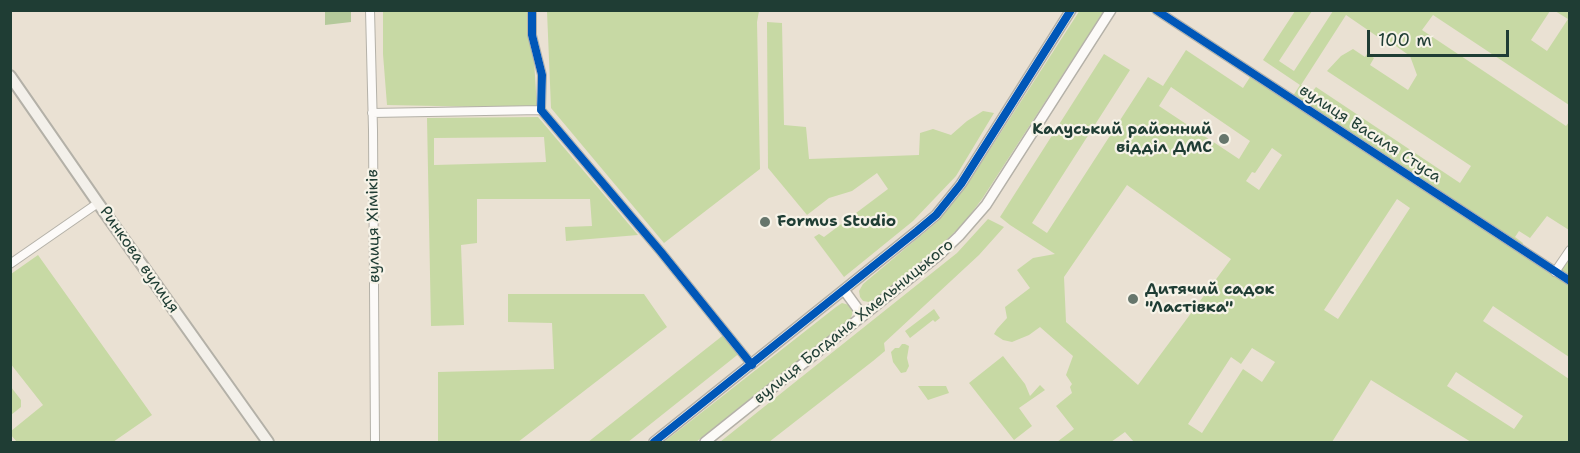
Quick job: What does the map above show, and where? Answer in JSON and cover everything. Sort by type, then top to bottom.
[{"type":"main road","name":"Ринкова вулиця","points":[[10,76],[268,442]]},
{"type":"street","name":"вулиця Хіміків","points":[[370,10],[375,442]]},
{"type":"street","points":[[532,10],[532,35],[542,75],[541,110],[752,364]]},
{"type":"street","name":"вулиця Богдана Хмельницького","points":[[654,442],[936,215],[961,184],[1071,10]]},
{"type":"street","name":"вулиця Богдана Хмельницького","points":[[705,442],[939,255],[959,236],[986,204],[1112,10]]},
{"type":"street","name":"вулиця Василя Стуса","points":[[1156,10],[1569,281]]},
{"type":"street","points":[[372,113],[541,110]]},
{"type":"street","points":[[10,264],[98,202]]},
{"type":"street","points":[[1555,272],[1569,250]]},
{"type":"street","points":[[844,290],[863,316]]},
{"type":"green space","points":[[1080,10],[1104,11],[982,199],[964,223],[934,252],[876,299],[869,302],[863,301],[859,291],[863,284],[937,222],[965,188]]},
{"type":"green space","points":[[325,11],[351,11],[351,22],[325,25]]},
{"type":"green space","points":[[383,11],[531,11],[537,108],[387,105],[383,54]]},
{"type":"green space","points":[[547,11],[759,11],[757,22],[760,169],[664,243],[551,108]]},
{"type":"green space","points":[[1295,11],[1312,11],[1279,61],[1294,71],[1333,11],[1550,11],[1531,40],[1547,51],[1568,19],[1555,11],[1569,11],[1569,105],[1433,15],[1422,30],[1566,126],[1569,122],[1569,230],[1547,216],[1530,238],[1519,231],[1515,237],[1523,243],[1521,249],[1555,272],[1569,250],[1569,357],[1493,306],[1483,321],[1569,379],[1569,442],[1471,442],[1371,380],[1332,442],[1134,442],[1125,432],[1111,442],[1057,442],[1074,429],[1056,406],[1072,393],[1070,387],[1072,384],[1066,375],[1073,356],[1040,327],[1029,335],[1012,342],[1003,340],[994,334],[1007,318],[1005,307],[1030,288],[1017,270],[1033,258],[1055,254],[1000,217],[1104,54],[1130,70],[1032,223],[1047,233],[1148,77],[1163,86],[1186,50],[1243,88],[1252,74],[1291,99],[1300,85],[1263,60]],"holes":[[[1346,15],[1378,37],[1382,32],[1388,36],[1386,39],[1410,56],[1417,75],[1408,90],[1370,65],[1374,58],[1367,54],[1365,57],[1353,49],[1341,56],[1327,71],[1471,166],[1460,183],[1316,87],[1311,93],[1301,85]],[[1171,87],[1250,141],[1239,159],[1159,106]],[[1272,148],[1282,155],[1259,190],[1246,181],[1252,172],[1255,173]],[[1127,185],[1231,259],[1138,385],[1066,322],[1064,277]],[[1397,199],[1410,208],[1338,319],[1324,310]],[[1252,348],[1275,362],[1262,382],[1243,369],[1202,433],[1188,424],[1231,357],[1241,364]],[[1456,372],[1523,416],[1514,429],[1447,386]]]},
{"type":"green space","points":[[767,22],[782,23],[784,125],[806,127],[809,159],[919,155],[920,133],[933,129],[951,135],[983,111],[994,113],[956,176],[913,221],[844,277],[814,237],[819,234],[824,237],[888,189],[877,173],[852,191],[829,198],[807,215],[768,168]]},
{"type":"green space","points":[[538,117],[638,235],[566,241],[565,227],[592,226],[590,199],[477,199],[477,243],[461,245],[464,325],[431,326],[427,118]],"holes":[[[544,137],[546,162],[434,165],[434,138]]]},
{"type":"green space","points":[[988,219],[1004,227],[979,255],[884,343],[885,351],[873,361],[769,442],[720,442],[957,253]]},
{"type":"green space","points":[[38,255],[152,415],[113,442],[17,442],[11,435],[11,431],[43,405],[10,363],[11,274]]},
{"type":"green space","points":[[508,294],[644,294],[667,327],[518,442],[438,442],[438,372],[554,369],[552,323],[508,322]]},
{"type":"green space","points":[[842,303],[849,305],[853,311],[847,322],[696,442],[664,442],[836,307]]},
{"type":"green space","points":[[934,309],[940,318],[935,322],[933,320],[910,338],[905,331]]},
{"type":"green space","points":[[726,333],[741,352],[628,442],[588,442]]},
{"type":"green space","points":[[902,344],[909,346],[907,358],[909,366],[906,372],[901,373],[893,362],[891,352]]},
{"type":"green space","points":[[1003,356],[1025,384],[1030,396],[1040,385],[1045,390],[1019,408],[1032,426],[1014,440],[969,383]]},
{"type":"green space","points":[[918,386],[946,386],[949,393],[928,400]]},
{"type":"green space","points":[[11,387],[21,400],[21,407],[11,415]]},
{"type":"cycle path","points":[[532,10],[532,35],[542,75],[541,110],[661,252],[752,365]]},
{"type":"cycle path","points":[[654,442],[936,215],[961,184],[1071,10]]},
{"type":"cycle path","points":[[1156,10],[1570,281]]},
{"type":"place","name":"Калуський районний відділ ДМС","points":[[1224,139]]},
{"type":"place","name":"Formus Studio","points":[[765,222]]},
{"type":"place","name":"Дитячий садок \"Ластівка\"","points":[[1133,299]]}]
